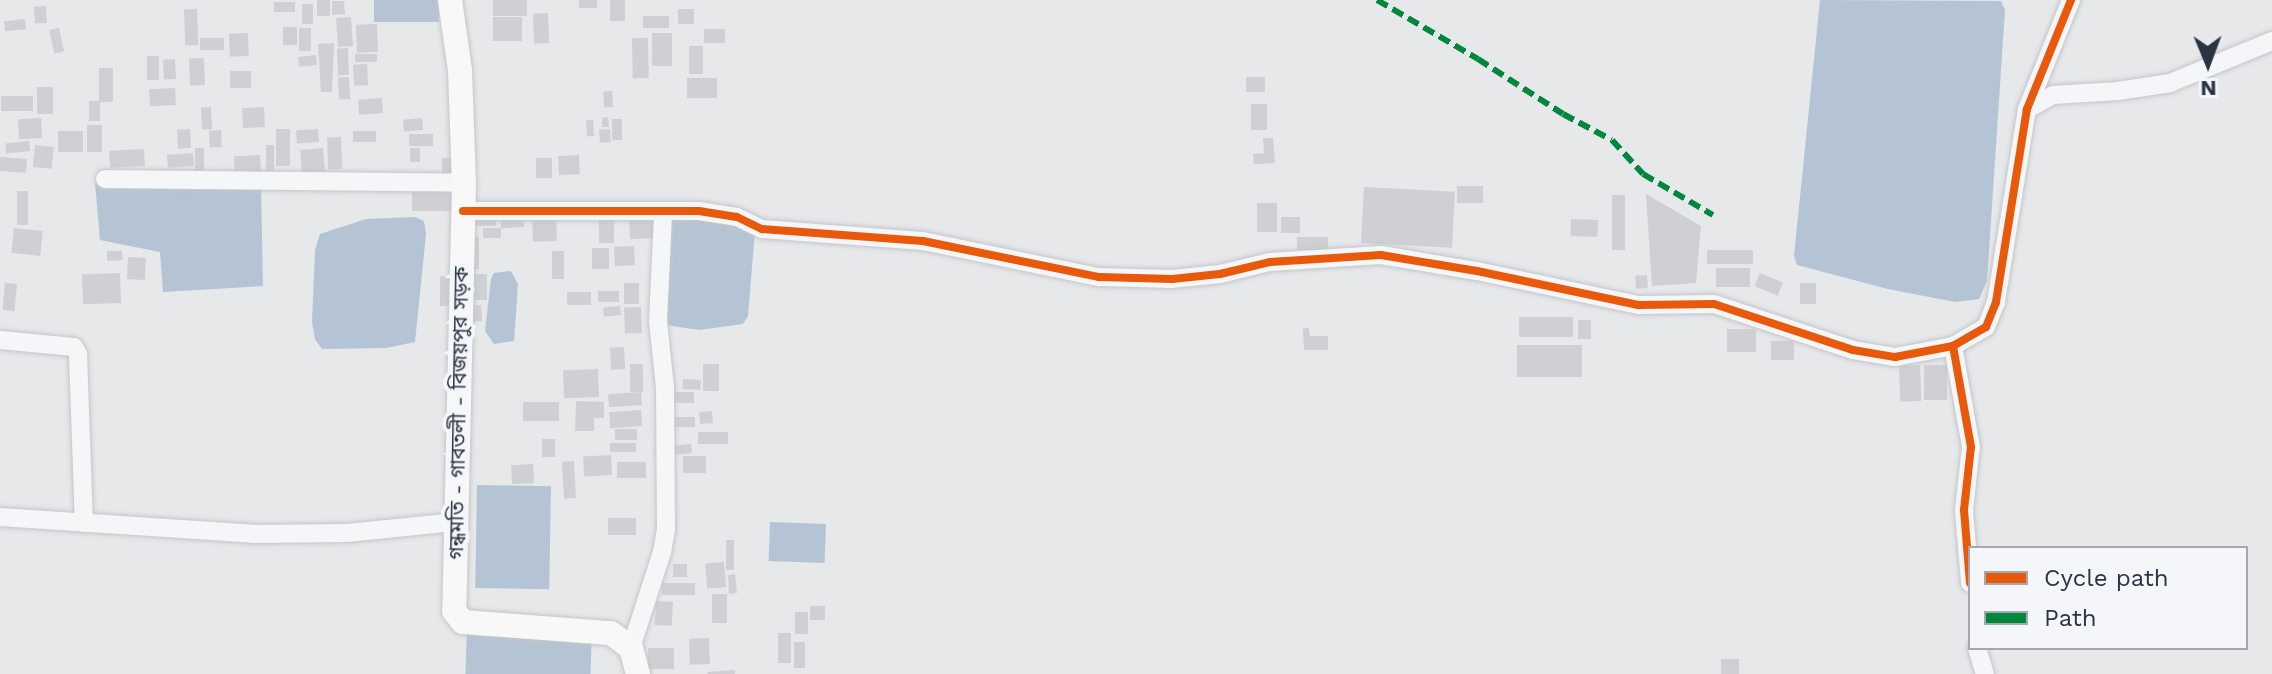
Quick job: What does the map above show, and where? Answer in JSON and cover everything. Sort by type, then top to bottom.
[{"type":"main road","name":"গন্ধমতি - গাবতলী - বিজয়পুর সড়ক","points":[[450,0],[460,70],[464,183],[456,522],[457,618],[463,622],[611,633],[631,648]]},
{"type":"main road","points":[[631,648],[638,674]]},
{"type":"street","points":[[463,211],[699,211],[737,217],[767,230],[923,241],[1099,277],[1172,279],[1220,274],[1270,262],[1381,255],[1477,271],[1639,305],[1714,304],[1853,350],[1895,357],[1953,346],[1986,327],[1996,302],[2027,109],[2071,0]]},
{"type":"street","points":[[2027,109],[2053,95],[2118,91],[2170,83],[2272,41]]},
{"type":"street","points":[[105,179],[464,183]]},
{"type":"street","points":[[631,648],[662,552],[666,529],[665,388],[658,321],[663,213]]},
{"type":"street","points":[[0,340],[74,347],[78,354],[84,523]]},
{"type":"street","points":[[1953,346],[1971,447],[1964,510],[1968,559]]},
{"type":"street","points":[[0,517],[253,534],[347,533],[456,522]]},
{"type":"street","points":[[1978,650],[1985,674]]},
{"type":"water","points":[[374,0],[439,0],[439,22],[374,22]]},
{"type":"water","points":[[1820,0],[2001,1],[2005,10],[1987,281],[1979,299],[1955,302],[1888,289],[1797,265],[1794,256]]},
{"type":"water","points":[[95,183],[261,185],[263,286],[163,292],[160,252],[100,240]]},
{"type":"water","points":[[700,213],[755,231],[748,316],[743,324],[699,330],[666,325],[667,216]]},
{"type":"water","points":[[415,217],[424,221],[426,234],[415,342],[386,348],[322,349],[315,339],[312,322],[315,250],[320,234],[366,219]]},
{"type":"water","points":[[511,271],[518,284],[514,341],[494,344],[485,331],[491,279],[494,273]]},
{"type":"water","points":[[477,485],[551,486],[549,589],[475,588]]},
{"type":"water","points":[[770,522],[826,524],[825,563],[769,561]]},
{"type":"water","points":[[467,629],[592,633],[591,674],[465,674]]},
{"type":"building","points":[[317,0],[330,0],[330,16],[317,16]]},
{"type":"building","points":[[493,0],[527,0],[527,16],[493,16]]},
{"type":"building","points":[[579,0],[597,0],[597,8],[579,8]]},
{"type":"building","points":[[610,0],[625,0],[625,21],[610,21]]},
{"type":"building","points":[[332,1],[344,1],[345,14],[332,15]]},
{"type":"building","points":[[274,2],[295,2],[295,12],[274,12]]},
{"type":"building","points":[[302,4],[313,4],[313,24],[302,24]]},
{"type":"building","points":[[46,6],[47,23],[35,24],[34,7]]},
{"type":"building","points":[[184,9],[197,9],[198,45],[185,45]]},
{"type":"building","points":[[678,9],[694,9],[694,24],[678,24]]},
{"type":"building","points":[[548,13],[549,43],[534,44],[533,14]]},
{"type":"building","points":[[643,16],[669,16],[669,28],[643,28]]},
{"type":"building","points":[[351,17],[353,46],[338,47],[336,18]]},
{"type":"building","points":[[493,17],[522,17],[522,41],[493,41]]},
{"type":"building","points":[[25,19],[26,29],[5,31],[4,21]]},
{"type":"building","points":[[377,24],[378,52],[357,53],[356,25]]},
{"type":"building","points":[[283,27],[297,27],[297,45],[283,45]]},
{"type":"building","points":[[59,28],[64,51],[54,54],[49,30]]},
{"type":"building","points":[[299,28],[311,28],[311,51],[299,51]]},
{"type":"building","points":[[704,29],[725,29],[725,43],[704,43]]},
{"type":"building","points":[[248,33],[249,56],[230,57],[229,34]]},
{"type":"building","points":[[652,33],[672,33],[672,66],[652,66]]},
{"type":"building","points":[[200,38],[224,38],[224,50],[200,50]]},
{"type":"building","points":[[632,38],[648,38],[649,78],[633,78]]},
{"type":"building","points":[[334,43],[332,92],[321,92],[318,44]]},
{"type":"building","points":[[689,46],[703,46],[703,74],[689,74]]},
{"type":"building","points":[[337,48],[348,48],[349,75],[338,75]]},
{"type":"building","points":[[355,54],[377,54],[377,62],[355,62]]},
{"type":"building","points":[[316,55],[317,65],[299,67],[298,57]]},
{"type":"building","points":[[147,56],[159,56],[159,80],[147,80]]},
{"type":"building","points":[[204,58],[205,85],[190,86],[189,59]]},
{"type":"building","points":[[175,59],[176,79],[164,80],[163,60]]},
{"type":"building","points":[[367,64],[368,85],[354,86],[353,65]]},
{"type":"building","points":[[99,68],[113,68],[113,102],[99,102]]},
{"type":"building","points":[[230,71],[251,71],[251,88],[230,88]]},
{"type":"building","points":[[349,77],[350,99],[339,100],[338,78]]},
{"type":"building","points":[[1246,77],[1265,77],[1265,92],[1246,92]]},
{"type":"building","points":[[687,78],[717,78],[717,98],[687,98]]},
{"type":"building","points":[[37,87],[53,87],[53,114],[37,114]]},
{"type":"building","points":[[175,88],[176,105],[150,106],[149,89]]},
{"type":"building","points":[[612,91],[613,107],[604,108],[603,92]]},
{"type":"building","points":[[1,96],[33,96],[33,111],[1,111]]},
{"type":"building","points":[[382,98],[383,113],[359,115],[358,100]]},
{"type":"building","points":[[89,101],[100,101],[100,121],[89,121]]},
{"type":"building","points":[[1251,104],[1267,104],[1267,130],[1251,130]]},
{"type":"building","points":[[211,107],[212,129],[202,129],[201,108]]},
{"type":"building","points":[[264,107],[265,127],[243,128],[242,108]]},
{"type":"building","points":[[608,117],[609,127],[602,127],[602,118]]},
{"type":"building","points":[[41,118],[42,138],[19,139],[18,119]]},
{"type":"building","points":[[422,118],[423,130],[404,132],[403,120]]},
{"type":"building","points":[[612,119],[622,119],[622,140],[612,140]]},
{"type":"building","points":[[586,120],[593,120],[594,136],[587,136]]},
{"type":"building","points":[[87,125],[102,125],[102,152],[87,152]]},
{"type":"building","points":[[190,129],[191,148],[178,149],[177,130]]},
{"type":"building","points":[[276,129],[290,129],[290,166],[276,166]]},
{"type":"building","points":[[318,129],[319,142],[297,144],[296,131]]},
{"type":"building","points":[[610,129],[611,142],[600,143],[599,130]]},
{"type":"building","points":[[221,130],[222,147],[210,148],[209,131]]},
{"type":"building","points":[[58,131],[83,131],[83,152],[58,152]]},
{"type":"building","points":[[353,131],[376,131],[376,142],[353,142]]},
{"type":"building","points":[[409,134],[433,134],[433,146],[409,146]]},
{"type":"building","points":[[327,137],[341,137],[342,169],[328,169]]},
{"type":"building","points":[[1263,138],[1273,138],[1275,163],[1254,164],[1253,154],[1264,153]]},
{"type":"building","points":[[29,141],[30,151],[6,153],[5,144]]},
{"type":"building","points":[[35,145],[54,147],[52,169],[33,167]]},
{"type":"building","points":[[266,145],[274,145],[274,172],[266,172]]},
{"type":"building","points":[[195,148],[204,148],[204,171],[195,171]]},
{"type":"building","points":[[323,148],[325,171],[302,173],[300,150]]},
{"type":"building","points":[[410,148],[420,148],[420,162],[410,162]]},
{"type":"building","points":[[144,149],[145,166],[110,168],[109,151]]},
{"type":"building","points":[[193,153],[194,166],[168,168],[167,155]]},
{"type":"building","points":[[260,155],[261,172],[235,173],[234,156]]},
{"type":"building","points":[[579,155],[580,174],[559,175],[558,156]]},
{"type":"building","points":[[0,157],[27,159],[26,173],[0,171]]},
{"type":"building","points":[[442,158],[458,158],[458,175],[442,175]]},
{"type":"building","points":[[536,158],[552,158],[552,178],[536,178]]},
{"type":"building","points":[[1457,186],[1483,186],[1483,203],[1457,203]]},
{"type":"building","points":[[1364,187],[1455,192],[1452,248],[1361,243]]},
{"type":"building","points":[[412,189],[453,189],[453,211],[412,211]]},
{"type":"building","points":[[17,191],[28,191],[28,225],[17,225]]},
{"type":"building","points":[[1646,194],[1701,226],[1696,283],[1652,286]]},
{"type":"building","points":[[1612,195],[1625,195],[1625,250],[1612,250]]},
{"type":"building","points":[[1257,203],[1277,203],[1277,232],[1257,232]]},
{"type":"building","points":[[523,213],[524,227],[501,229],[500,215]]},
{"type":"building","points":[[599,213],[614,213],[614,243],[599,243]]},
{"type":"building","points":[[473,214],[496,214],[496,226],[473,226]]},
{"type":"building","points":[[556,214],[557,241],[533,242],[532,215]]},
{"type":"building","points":[[655,217],[656,238],[630,239],[629,218]]},
{"type":"building","points":[[1281,217],[1300,217],[1300,233],[1281,233]]},
{"type":"building","points":[[1571,219],[1598,220],[1597,237],[1570,236]]},
{"type":"building","points":[[14,228],[43,231],[40,256],[11,253]]},
{"type":"building","points":[[483,228],[501,228],[501,238],[483,238]]},
{"type":"building","points":[[469,237],[479,237],[479,269],[469,269]]},
{"type":"building","points":[[1297,237],[1328,237],[1328,250],[1297,250]]},
{"type":"building","points":[[634,246],[635,265],[615,266],[614,247]]},
{"type":"building","points":[[592,248],[609,248],[609,269],[592,269]]},
{"type":"building","points":[[1707,250],[1753,250],[1753,264],[1707,264]]},
{"type":"building","points":[[107,251],[122,251],[123,260],[107,261]]},
{"type":"building","points":[[552,251],[564,251],[564,279],[552,279]]},
{"type":"building","points":[[128,257],[146,258],[145,280],[127,279]]},
{"type":"building","points":[[1716,268],[1750,268],[1750,287],[1716,287]]},
{"type":"building","points":[[120,273],[121,303],[83,304],[82,274]]},
{"type":"building","points":[[1760,273],[1783,283],[1778,296],[1755,286]]},
{"type":"building","points":[[469,274],[487,274],[487,292],[469,292]]},
{"type":"building","points":[[1647,275],[1648,288],[1636,289],[1635,276]]},
{"type":"building","points":[[440,276],[453,276],[453,306],[440,306]]},
{"type":"building","points":[[5,283],[17,284],[15,311],[3,310]]},
{"type":"building","points":[[624,283],[639,283],[639,304],[624,304]]},
{"type":"building","points":[[1800,283],[1816,283],[1816,304],[1800,304]]},
{"type":"building","points":[[598,291],[619,291],[619,302],[598,302]]},
{"type":"building","points":[[469,292],[487,292],[487,300],[469,300]]},
{"type":"building","points":[[567,292],[591,292],[591,305],[567,305]]},
{"type":"building","points":[[481,305],[482,321],[466,322],[465,306]]},
{"type":"building","points":[[620,306],[621,315],[604,317],[603,308]]},
{"type":"building","points":[[641,307],[642,333],[625,334],[624,308]]},
{"type":"building","points":[[1519,317],[1573,317],[1573,337],[1519,337]]},
{"type":"building","points":[[1578,320],[1591,320],[1591,339],[1578,339]]},
{"type":"building","points":[[1303,328],[1309,328],[1310,336],[1328,336],[1328,350],[1304,350]]},
{"type":"building","points":[[1727,329],[1756,329],[1756,352],[1727,352]]},
{"type":"building","points":[[1771,341],[1794,341],[1794,360],[1771,360]]},
{"type":"building","points":[[1517,345],[1582,345],[1582,377],[1517,377]]},
{"type":"building","points":[[624,347],[625,369],[611,370],[610,348]]},
{"type":"building","points":[[630,364],[643,364],[643,392],[630,392]]},
{"type":"building","points":[[703,364],[719,364],[719,391],[703,391]]},
{"type":"building","points":[[1920,365],[1921,401],[1900,402],[1899,366]]},
{"type":"building","points":[[1924,365],[1947,365],[1947,400],[1924,400]]},
{"type":"building","points":[[598,369],[599,397],[564,398],[563,370]]},
{"type":"building","points":[[683,379],[701,380],[700,390],[682,389]]},
{"type":"building","points":[[641,392],[642,405],[609,407],[608,394]]},
{"type":"building","points":[[674,392],[694,392],[694,403],[674,403]]},
{"type":"building","points":[[576,401],[604,402],[604,418],[594,418],[594,431],[575,431]]},
{"type":"building","points":[[523,402],[559,402],[559,421],[523,421]]},
{"type":"building","points":[[641,410],[642,426],[610,428],[609,412]]},
{"type":"building","points":[[712,411],[713,423],[700,424],[699,412]]},
{"type":"building","points":[[673,417],[695,417],[695,427],[673,427]]},
{"type":"building","points":[[615,429],[637,429],[637,440],[615,440]]},
{"type":"building","points":[[698,432],[728,432],[728,444],[698,444]]},
{"type":"building","points":[[542,439],[555,439],[555,457],[542,457]]},
{"type":"building","points":[[610,443],[636,443],[636,452],[610,452]]},
{"type":"building","points":[[691,444],[692,453],[675,455],[674,446]]},
{"type":"building","points":[[611,455],[612,475],[584,476],[583,456]]},
{"type":"building","points":[[683,456],[706,456],[706,473],[683,473]]},
{"type":"building","points":[[574,461],[576,498],[564,499],[562,462]]},
{"type":"building","points":[[617,462],[646,462],[646,478],[617,478]]},
{"type":"building","points":[[533,464],[534,483],[512,484],[511,465]]},
{"type":"building","points":[[608,518],[636,518],[636,535],[608,535]]},
{"type":"building","points":[[726,540],[734,540],[734,570],[726,570]]},
{"type":"building","points":[[724,562],[726,587],[707,589],[705,564]]},
{"type":"building","points":[[673,564],[687,564],[687,577],[673,577]]},
{"type":"building","points":[[735,574],[737,593],[729,594],[728,575]]},
{"type":"building","points":[[662,583],[695,583],[695,595],[662,595]]},
{"type":"building","points":[[712,594],[727,594],[727,623],[712,623]]},
{"type":"building","points":[[656,601],[673,602],[672,626],[655,625]]},
{"type":"building","points":[[810,606],[825,606],[825,620],[810,620]]},
{"type":"building","points":[[795,612],[808,612],[808,634],[795,634]]},
{"type":"building","points":[[778,633],[791,633],[791,663],[778,663]]},
{"type":"building","points":[[709,638],[710,664],[690,665],[689,639]]},
{"type":"building","points":[[794,642],[805,642],[805,668],[794,668]]},
{"type":"building","points":[[648,648],[674,648],[674,669],[648,669]]},
{"type":"building","points":[[1721,659],[1739,659],[1739,674],[1721,674]]},
{"type":"building","points":[[735,670],[735,674],[707,672]]},
{"type":"marked path","points":[[1377,0],[1478,59],[1563,114],[1612,140],[1643,174],[1713,215]]},
{"type":"cycle path","points":[[1968,559],[1964,510],[1971,447],[1953,346],[1986,327],[1996,302],[2027,109],[2071,0]]},
{"type":"cycle path","points":[[463,211],[699,211],[737,217],[762,229],[923,241],[1099,277],[1172,279],[1220,274],[1270,262],[1381,255],[1477,271],[1639,305],[1714,304],[1853,350],[1895,357],[1953,346]]}]
